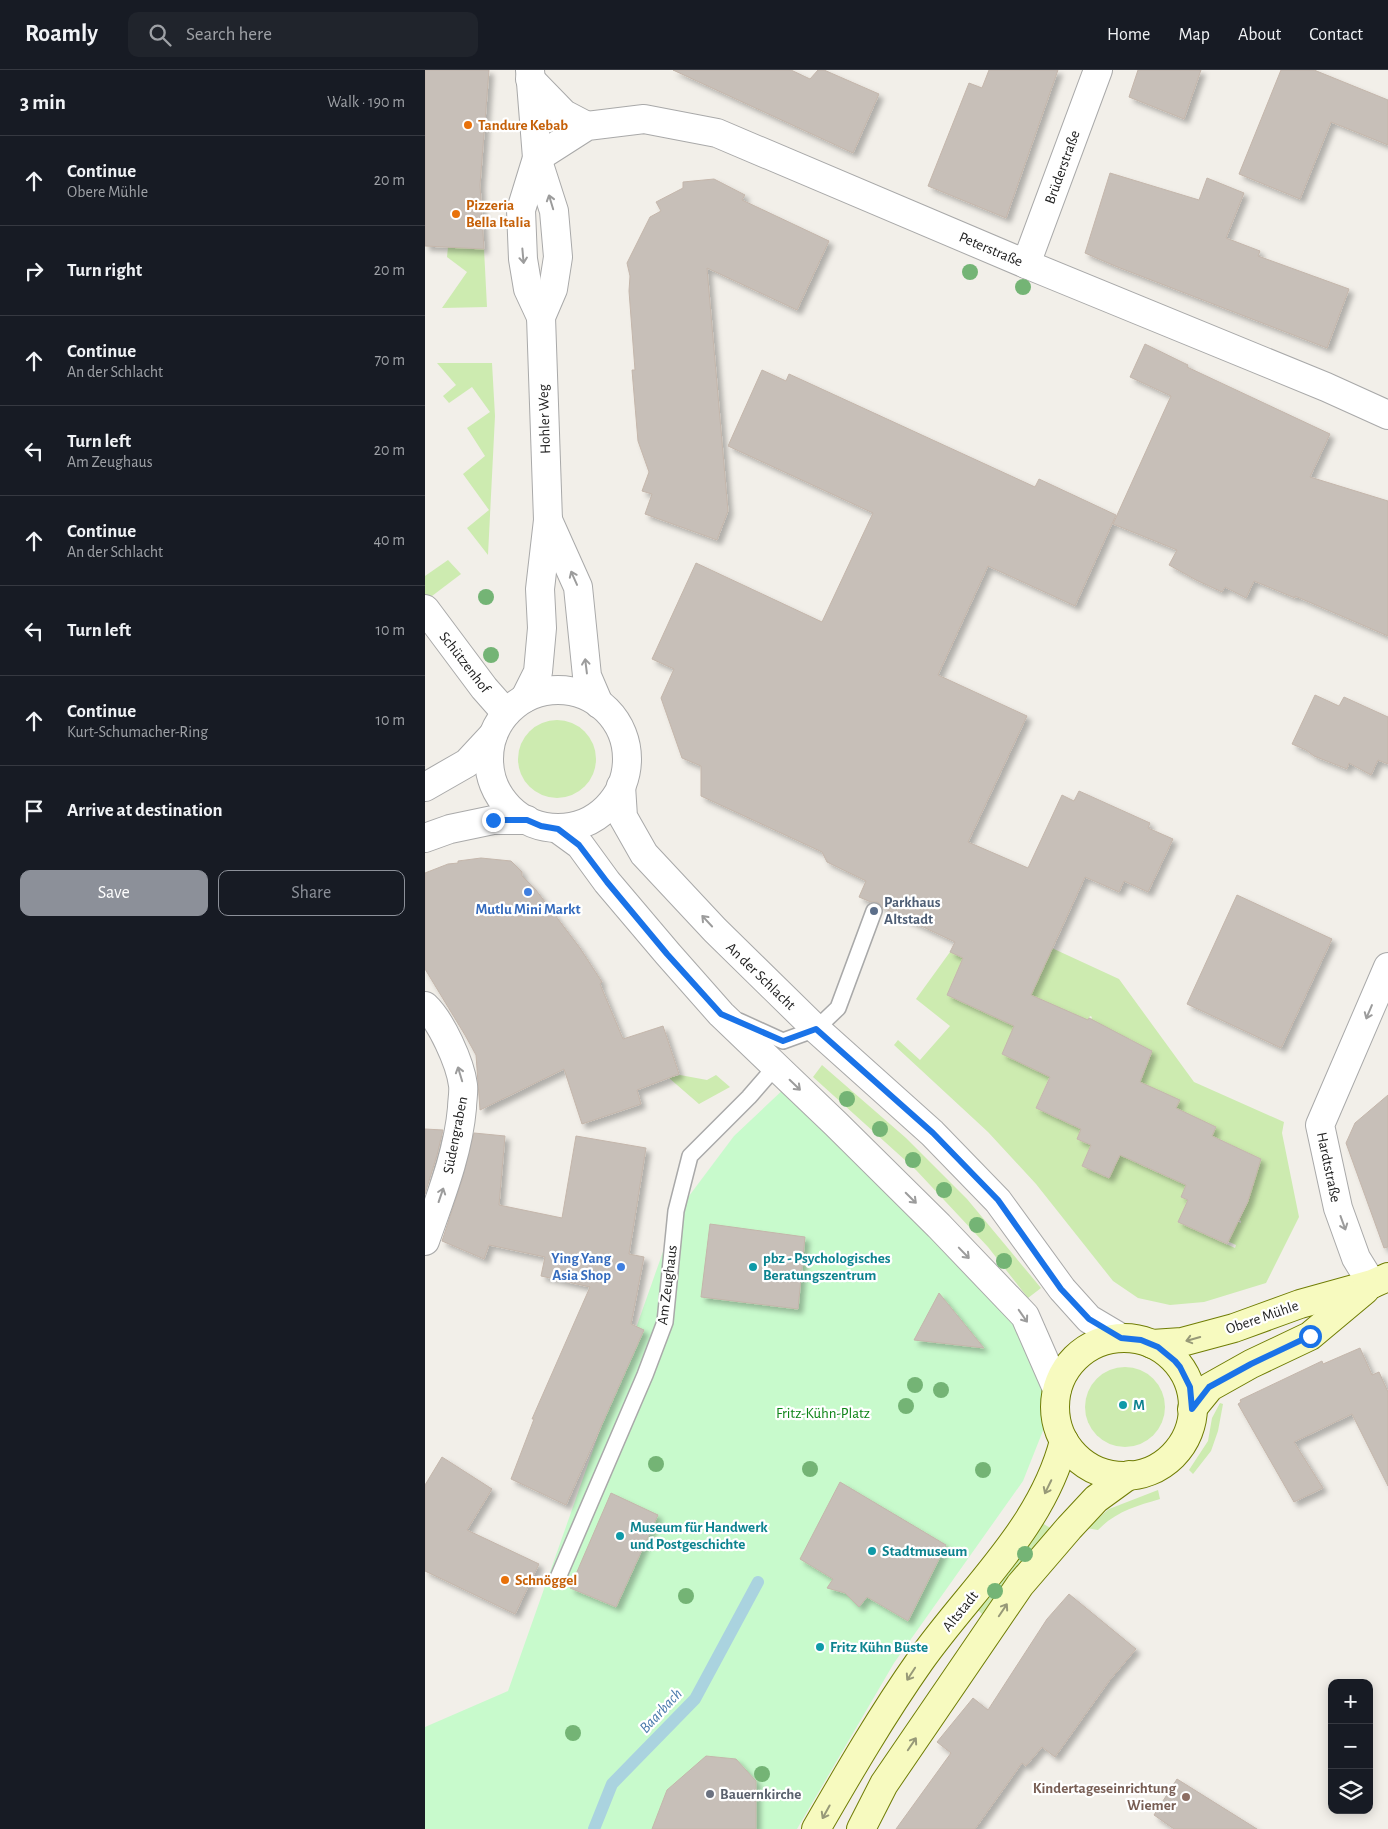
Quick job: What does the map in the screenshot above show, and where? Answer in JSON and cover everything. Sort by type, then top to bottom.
[{"type":"main road","name":"Obere Mühle","points":[[1152,1344],[1182,1342],[1234,1328],[1300,1304],[1380,1281]]},
{"type":"main road","points":[[1192,1409],[1209,1387],[1251,1364],[1310,1336],[1380,1281]]},
{"type":"main road","points":[[1121,1338],[1141,1340],[1152,1344],[1164,1351],[1180,1367],[1190,1387],[1192,1409],[1187,1433],[1179,1448],[1162,1464],[1151,1470],[1129,1475],[1112,1475],[1088,1466],[1074,1455],[1064,1441],[1056,1416],[1055,1402],[1057,1389],[1066,1369],[1081,1353],[1099,1342],[1121,1338]]},
{"type":"main road","name":"Altstadt","points":[[817,1829],[852,1766],[920,1660],[1005,1554],[1039,1504],[1058,1465],[1064,1441]]},
{"type":"main road","points":[[861,1829],[884,1784],[1020,1585],[1089,1506],[1129,1475]]},
{"type":"street","name":"Brüderstraße","points":[[1026,264],[1098,70]]},
{"type":"street","points":[[530,75],[564,114],[587,126]]},
{"type":"street","name":"Hohler Weg","points":[[508,715],[538,672],[542,628],[540,589],[548,520],[541,317],[553,289],[558,257],[554,211],[537,158],[530,75]]},
{"type":"street","name":"Peterstraße","points":[[537,158],[587,126],[644,119],[717,133],[1026,264],[1326,387],[1388,415]]},
{"type":"street","name":"Hohler Weg","points":[[548,520],[578,587],[587,676],[599,704]]},
{"type":"street","name":"Schützenhof","points":[[425,610],[484,688],[508,715]]},
{"type":"street","points":[[425,787],[467,763],[508,715],[542,693],[559,690],[581,694],[599,704],[616,722],[622,736],[625,766],[621,786],[605,811],[575,828],[558,829],[541,826],[527,820],[508,807],[491,781],[489,766],[508,715]]},
{"type":"street","name":"An der Schlacht","points":[[621,786],[623,817],[644,854],[715,930],[816,1029],[933,1133],[998,1200],[1061,1289],[1089,1319],[1121,1338]]},
{"type":"street","points":[[425,838],[450,829],[493,820],[527,820]]},
{"type":"street","points":[[558,829],[579,845],[667,954],[721,1014],[939,1226],[1025,1316],[1057,1389]]},
{"type":"street","name":"Hardtstraße","points":[[1380,1281],[1356,1258],[1338,1208],[1320,1125],[1388,967]]},
{"type":"street","name":"Südengraben","points":[[425,1006],[443,1032],[454,1055],[464,1085],[461,1119],[448,1177],[425,1241]]},
{"type":"lane","points":[[721,1014],[783,1041],[816,1029],[838,1008],[874,911]]},
{"type":"lane","name":"Am Zeughaus","points":[[557,1580],[645,1375],[665,1322],[675,1211],[690,1156],[749,1097],[776,1066]]},
{"type":"green space","points":[[448,247],[484,249],[487,307],[442,308],[467,272],[447,257]]},
{"type":"green space","points":[[437,363],[492,363],[495,416],[488,555],[467,528],[489,510],[463,474],[485,456],[467,428],[490,412],[472,387],[449,403],[443,396],[456,385]]},
{"type":"green space","points":[[448,560],[461,574],[428,599],[425,595],[425,576]]},
{"type":"green space","points":[[549,720],[565,720],[579,726],[590,737],[596,751],[596,767],[590,781],[579,792],[565,798],[549,798],[535,792],[524,781],[518,767],[518,751],[524,737],[535,726]]},
{"type":"green space","points":[[1041,943],[1119,979],[1194,1082],[1284,1122],[1282,1133],[1299,1217],[1266,1283],[1204,1302],[1170,1305],[1138,1298],[1113,1281],[1036,1184],[988,1132],[894,1045],[898,1040],[920,1060],[950,1026],[916,999],[950,952],[963,958],[947,995],[978,1009],[1022,1010],[1002,1054],[1050,1076],[1036,1108],[1081,1129],[1077,1139],[1091,1145],[1082,1166],[1109,1178],[1124,1147],[1139,1164],[1170,1178],[1190,1178],[1181,1197],[1188,1200],[1178,1222],[1235,1248],[1236,1245],[1225,1240],[1234,1220],[1241,1223],[1239,1220],[1248,1202],[1252,1185],[1255,1184],[1244,1179],[1261,1159],[1212,1136],[1216,1127],[1196,1118],[1193,1124],[1137,1088],[1151,1054],[1130,1039],[1087,1028],[1092,1017],[1090,1016],[1088,1020],[1024,1004]]},
{"type":"green space","points":[[822,1065],[906,1138],[967,1199],[1041,1288],[1028,1298],[988,1247],[916,1170],[813,1077]]},
{"type":"green space","points":[[680,1075],[707,1080],[716,1075],[730,1087],[699,1104],[669,1078]]},
{"type":"green space","name":"Fritz-Kühn-Platz","points":[[787,1086],[1017,1314],[1039,1355],[1048,1418],[1023,1481],[894,1663],[797,1829],[425,1829],[425,1727],[508,1691],[677,1212],[734,1136]]},
{"type":"green space","points":[[1125,1367],[1140,1370],[1153,1379],[1162,1392],[1165,1407],[1162,1422],[1153,1435],[1140,1444],[1125,1447],[1110,1444],[1097,1435],[1088,1422],[1085,1407],[1088,1392],[1097,1379],[1110,1370]]},
{"type":"green space","points":[[1220,1403],[1223,1404],[1218,1431],[1211,1451],[1193,1474],[1189,1470],[1208,1441],[1212,1418]]},
{"type":"green space","points":[[1158,1490],[1160,1499],[1119,1514],[1098,1530],[1086,1528],[1109,1509]]},
{"type":"green space","points":[[1042,1523],[1052,1529],[988,1613],[982,1614],[977,1606]]},
{"type":"building","points":[[425,70],[489,70],[480,185],[484,249],[425,246]]},
{"type":"building","points":[[673,70],[791,70],[810,79],[818,70],[824,70],[879,94],[853,153]]},
{"type":"building","points":[[989,70],[1058,70],[1006,218],[928,186],[969,83],[982,88]]},
{"type":"building","points":[[1138,70],[1201,70],[1184,119],[1129,97]]},
{"type":"building","points":[[1281,70],[1314,70],[1388,100],[1388,145],[1331,122],[1300,199],[1239,174]]},
{"type":"building","points":[[1110,173],[1199,200],[1207,178],[1244,193],[1226,238],[1260,251],[1258,256],[1349,289],[1327,348],[1085,253]]},
{"type":"building","points":[[714,179],[745,195],[742,200],[829,241],[797,310],[707,268],[728,511],[717,540],[645,514],[652,494],[642,491],[649,472],[638,441],[632,370],[635,370],[629,291],[630,276],[627,263],[650,217],[661,211],[656,202],[683,188],[683,182]]},
{"type":"building","points":[[1145,344],[1188,365],[1187,367],[1330,434],[1310,477],[1388,501],[1388,636],[1295,596],[1295,598],[1254,581],[1246,598],[1225,587],[1222,592],[1169,565],[1177,550],[1113,524],[1171,396],[1130,377]]},
{"type":"building","points":[[762,370],[786,381],[789,374],[1035,487],[1039,479],[1116,515],[1075,606],[988,566],[938,675],[1027,716],[968,842],[1028,868],[1062,795],[1074,801],[1079,791],[1150,823],[1148,828],[1173,839],[1148,892],[1124,881],[1119,892],[1085,877],[1031,995],[1088,1020],[1089,1018],[1152,1051],[1140,1082],[1180,1100],[1176,1108],[1216,1127],[1212,1136],[1261,1159],[1248,1201],[1227,1244],[1178,1222],[1188,1200],[1181,1197],[1186,1185],[1120,1155],[1109,1178],[1082,1166],[1091,1145],[1077,1139],[1081,1129],[1036,1108],[1050,1077],[1002,1054],[1014,1026],[947,995],[963,958],[950,952],[955,942],[883,908],[878,902],[871,902],[859,897],[866,881],[827,862],[822,852],[701,796],[701,766],[682,758],[661,698],[674,669],[652,659],[696,563],[822,622],[873,513],[728,446]]},
{"type":"building","points":[[1315,695],[1339,706],[1344,697],[1388,717],[1388,764],[1378,760],[1371,775],[1349,763],[1347,769],[1314,756],[1292,744]]},
{"type":"building","points":[[481,858],[511,861],[522,872],[522,876],[536,890],[580,948],[602,982],[600,984],[623,1039],[663,1026],[679,1074],[637,1090],[641,1104],[582,1124],[564,1069],[480,1110],[476,1055],[425,969],[425,873],[448,864],[458,863],[458,861]]},
{"type":"building","points":[[1237,895],[1332,939],[1281,1048],[1187,1004]]},
{"type":"building","points":[[1388,1095],[1388,1247],[1384,1248],[1346,1143],[1355,1123]]},
{"type":"building","points":[[425,1129],[443,1130],[425,1194]]},
{"type":"building","points":[[474,1133],[505,1136],[499,1205],[562,1218],[576,1136],[646,1148],[629,1254],[644,1257],[631,1324],[644,1330],[566,1505],[511,1479],[534,1419],[532,1419],[590,1287],[541,1276],[545,1257],[489,1245],[484,1259],[442,1241],[462,1180]]},
{"type":"building","name":"pbz - Psychologisches Beratungszentrum","points":[[710,1224],[805,1237],[798,1309],[701,1297]]},
{"type":"building","points":[[939,1293],[984,1348],[914,1340]]},
{"type":"building","points":[[1360,1348],[1372,1375],[1379,1372],[1388,1392],[1388,1486],[1352,1414],[1294,1442],[1323,1488],[1294,1502],[1238,1404],[1241,1402],[1240,1400],[1322,1361],[1323,1364]]},
{"type":"building","points":[[442,1457],[492,1489],[467,1530],[539,1564],[515,1614],[425,1571],[425,1485]]},
{"type":"building","points":[[840,1482],[946,1545],[908,1621],[867,1597],[859,1607],[845,1593],[827,1588],[833,1579],[800,1559]]},
{"type":"building","name":"Museum für Handwerk und Postgeschichte","points":[[611,1493],[658,1515],[616,1607],[570,1588]]},
{"type":"building","points":[[1069,1594],[1136,1649],[1109,1681],[1055,1757],[1042,1747],[1026,1766],[1022,1763],[975,1829],[896,1829],[951,1753],[937,1742],[973,1698],[988,1710],[1047,1619]]},
{"type":"building","name":"Bauernkirche","points":[[706,1756],[736,1759],[756,1781],[756,1829],[652,1829],[667,1790]]},
{"type":"building","name":"Kindertageseinrichtung Wiemer","points":[[1177,1779],[1257,1829],[1174,1829],[1154,1815]]},
{"type":"waterway","name":"Baarbach","points":[[594,1829],[612,1784],[695,1699],[758,1582]]},
{"type":"place","name":"Tandure Kebab","points":[[468,125]]},
{"type":"place","name":"Pizzeria Bella Italia","points":[[456,214]]},
{"type":"place","name":"Mutlu Mini Markt","points":[[528,892]]},
{"type":"place","name":"Parkhaus Altstadt","points":[[874,911]]},
{"type":"place","name":"Ying Yang Asia Shop","points":[[621,1267]]},
{"type":"place","name":"pbz - Psychologisches Beratungszentrum","points":[[753,1267]]},
{"type":"place","name":"M","points":[[1123,1405]]},
{"type":"place","name":"Museum für Handwerk und Postgeschichte","points":[[620,1536]]},
{"type":"place","name":"Stadtmuseum","points":[[872,1551]]},
{"type":"place","name":"Schnöggel","points":[[505,1580]]},
{"type":"place","name":"Fritz Kühn Büste","points":[[820,1647]]},
{"type":"place","name":"Bauernkirche","points":[[710,1794]]},
{"type":"place","name":"Kindertageseinrichtung Wiemer","points":[[1186,1797]]},
{"type":"route","points":[[493,820],[527,820],[541,826],[558,829],[579,845],[667,954],[721,1014],[783,1041],[816,1029],[933,1133],[998,1200],[1061,1289],[1089,1319],[1121,1338],[1141,1340],[1158,1347],[1175,1361],[1190,1387],[1192,1409],[1209,1387],[1251,1364],[1310,1336]]}]
